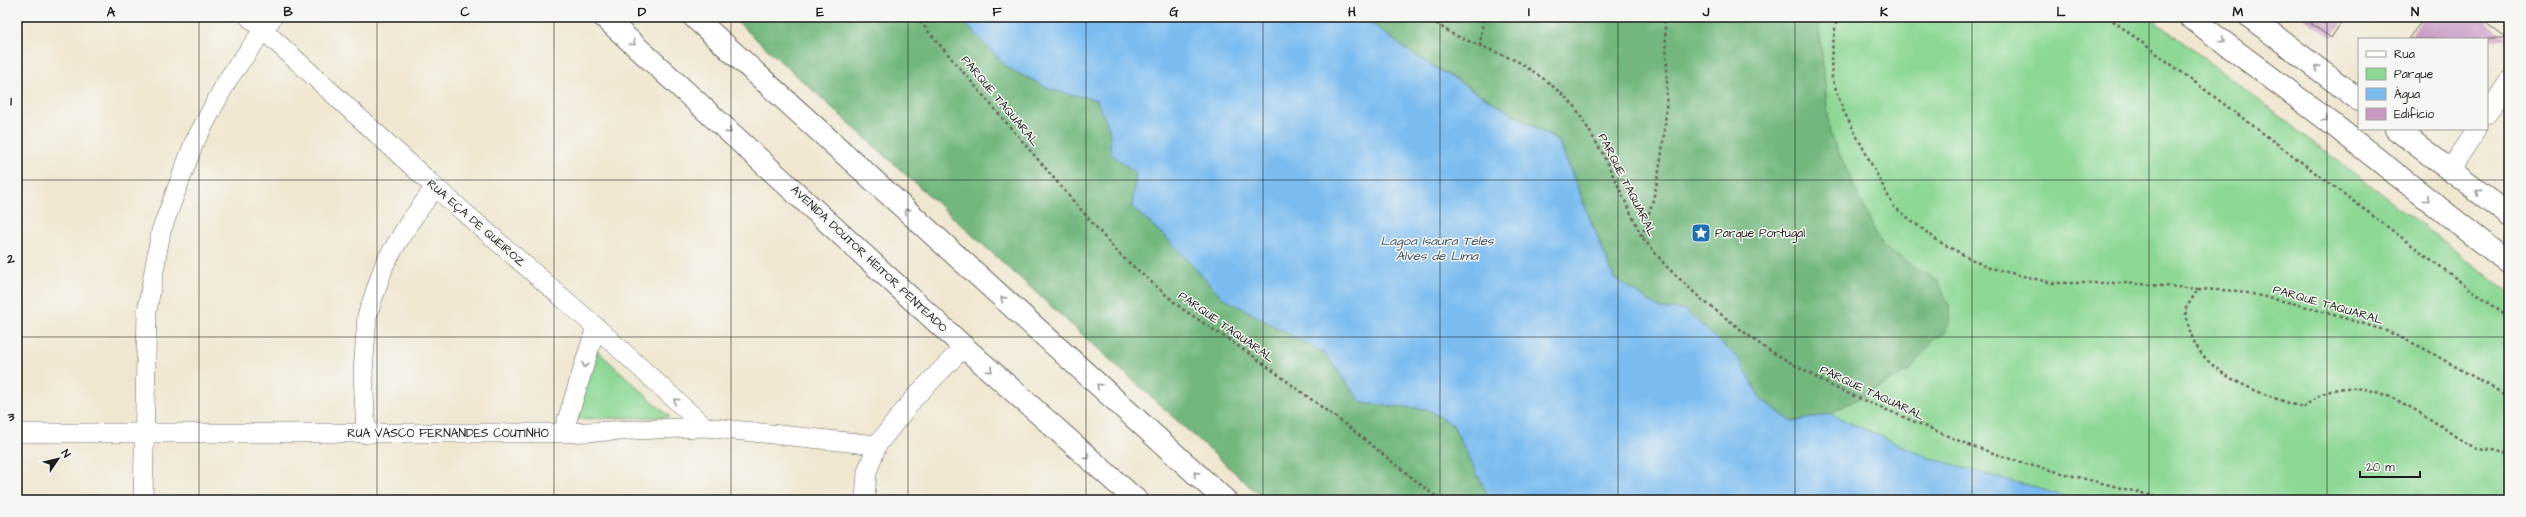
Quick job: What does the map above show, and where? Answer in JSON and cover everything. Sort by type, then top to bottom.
[{"type":"main road","name":"AVENIDA DOUTOR HEITOR PENTEADO","points":[[604,17],[964,347],[1136,500]]},
{"type":"main road","points":[[694,17],[1225,500]]},
{"type":"main road","points":[[2190,17],[2326,120],[2509,264]]},
{"type":"main road","points":[[2250,17],[2358,99]]},
{"type":"main road","points":[[2397,130],[2509,215]]},
{"type":"street","points":[[143,500],[143,432],[147,311],[161,231],[194,143],[261,21]]},
{"type":"street","name":"RUA EÇA DE QUEIROZ","points":[[261,21],[435,187],[596,327],[704,427]]},
{"type":"street","points":[[2488,113],[2509,82]]},
{"type":"street","points":[[2450,170],[2476,130]]},
{"type":"street","points":[[366,434],[363,373],[367,316],[385,263],[409,223],[435,187]]},
{"type":"street","points":[[563,433],[596,327]]},
{"type":"street","points":[[865,500],[867,472],[877,445],[915,397],[964,347]]},
{"type":"street","name":"RUA VASCO FERNANDES COUTINHO","points":[[17,433],[563,433],[704,427],[877,445]]},
{"type":"path","name":"PARQUE TAQUARAL","points":[[916,17],[1118,253],[1180,308],[1259,360],[1350,428],[1440,500]]},
{"type":"path","name":"PARQUE TAQUARAL","points":[[1426,17],[1454,35],[1517,61],[1547,81],[1574,105],[1603,154],[1642,237],[1666,266],[1701,299],[1765,348],[1833,388],[1976,447],[2026,464],[2169,500]]},
{"type":"path","points":[[1480,46],[1484,17]]},
{"type":"path","points":[[1642,237],[1657,181],[1665,118],[1668,58],[1664,17]]},
{"type":"path","name":"PARQUE TAQUARAL","points":[[1832,17],[1836,23],[1831,56],[1832,78],[1843,110],[1894,207],[1938,241],[1986,267],[2052,283],[2127,283],[2239,291],[2300,305],[2384,330],[2421,347],[2509,397]]},
{"type":"path","points":[[2108,17],[2509,318]]},
{"type":"path","points":[[2198,289],[2185,310],[2196,346],[2209,362],[2254,391],[2304,408],[2315,397],[2331,389],[2350,386],[2371,390],[2419,412],[2473,447],[2490,447],[2509,456]]},
{"type":"green space","name":"Parque Portugal","points":[[732,17],[2150,17],[2509,292],[2509,500],[1265,500]]},
{"type":"green space","points":[[732,17],[959,17],[1008,68],[1052,90],[1097,100],[1109,128],[1112,154],[1136,173],[1132,207],[1169,240],[1293,335],[1325,354],[1362,403],[1427,409],[1453,425],[1490,500],[1265,500]]},
{"type":"green space","points":[[1363,17],[1818,17],[1830,134],[1882,246],[1938,281],[1949,306],[1950,320],[1945,333],[1934,339],[1910,370],[1830,414],[1792,422],[1760,398],[1739,359],[1685,310],[1661,309],[1614,278],[1559,141],[1411,53]]},
{"type":"green space","points":[[593,347],[670,417],[576,419]]},
{"type":"water","name":"Lagoa Isaura Teles Alves de Lima","points":[[959,17],[1363,17],[1411,53],[1559,142],[1614,278],[1661,309],[1685,310],[1739,359],[1760,398],[1792,422],[1830,414],[1930,458],[2079,500],[1490,500],[1453,425],[1427,409],[1362,403],[1325,354],[1222,297],[1169,240],[1132,207],[1136,173],[1111,154],[1109,128],[1097,100],[1052,90],[1008,68]]},
{"type":"building","points":[[2302,17],[2345,17],[2331,38]]},
{"type":"building","points":[[2425,17],[2478,17],[2507,39],[2488,38],[2409,38]]},
{"type":"place","name":"Parque Portugal","points":[[1701,233]]}]
